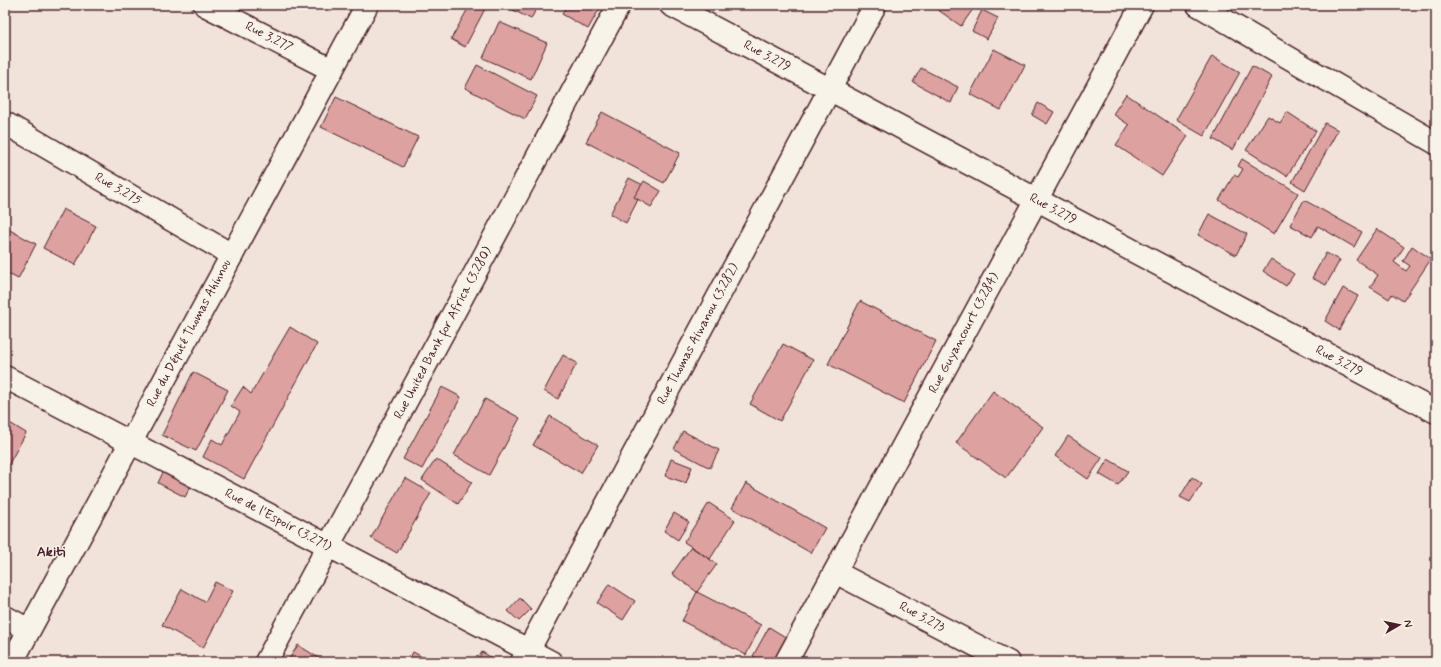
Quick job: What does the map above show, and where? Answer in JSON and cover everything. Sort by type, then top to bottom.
[{"type":"street","name":"Rue 3.277","points":[[205,5],[332,70]]},
{"type":"street","name":"Rue du Député Thomas Ahinnou","points":[[12,662],[367,5]]},
{"type":"street","name":"Rue United Bank for Africa (3.280)","points":[[266,662],[619,5]]},
{"type":"street","name":"Rue 3.279","points":[[671,5],[1436,412]]},
{"type":"street","name":"Rue Thomas Aiwanou (3.282)","points":[[525,656],[875,5]]},
{"type":"street","name":"Rue Guyancourt (3.284)","points":[[786,662],[1142,5]]},
{"type":"street","points":[[1198,5],[1436,143]]},
{"type":"street","name":"Rue 3.275","points":[[5,123],[232,255]]},
{"type":"street","name":"Rue de l'Espoir (3.271)","points":[[5,377],[328,546],[525,656],[551,662]]},
{"type":"street","name":"Rue 3.273","points":[[835,572],[1008,662]]},
{"type":"street","points":[[5,617],[29,630]]},
{"type":"building","points":[[470,5],[487,5],[465,47],[451,39]]},
{"type":"building","points":[[503,5],[538,5],[531,19]]},
{"type":"building","points":[[567,5],[601,6],[588,29],[562,14]]},
{"type":"building","points":[[931,5],[976,5],[961,26]]},
{"type":"building","points":[[982,10],[998,18],[987,39],[972,31]]},
{"type":"building","points":[[499,22],[547,43],[531,79],[483,58]]},
{"type":"building","points":[[994,49],[1025,65],[1001,110],[970,94]]},
{"type":"building","points":[[1212,56],[1240,72],[1204,136],[1176,120]]},
{"type":"building","points":[[477,65],[537,96],[525,119],[465,88]]},
{"type":"building","points":[[1252,66],[1272,77],[1233,150],[1213,139]]},
{"type":"building","points":[[921,68],[958,87],[951,103],[913,82]]},
{"type":"building","points":[[1126,94],[1188,136],[1162,176],[1116,145],[1129,125],[1113,114]]},
{"type":"building","points":[[336,97],[418,137],[403,167],[321,127]]},
{"type":"building","points":[[1038,103],[1054,112],[1047,124],[1032,115]]},
{"type":"building","points":[[602,112],[680,153],[664,183],[586,142]]},
{"type":"building","points":[[1287,112],[1316,131],[1287,176],[1246,150],[1268,116],[1280,123]]},
{"type":"building","points":[[1325,123],[1338,130],[1305,190],[1292,182]]},
{"type":"building","points":[[1242,159],[1298,193],[1274,234],[1219,200],[1234,175],[1238,177],[1243,169],[1238,166]]},
{"type":"building","points":[[629,178],[645,186],[626,223],[610,214]]},
{"type":"building","points":[[644,181],[661,191],[651,207],[634,197]]},
{"type":"building","points":[[1304,200],[1362,232],[1354,247],[1318,226],[1312,237],[1290,225]]},
{"type":"building","points":[[63,209],[96,226],[75,265],[43,248]]},
{"type":"building","points":[[1209,214],[1247,234],[1236,255],[1198,235]]},
{"type":"building","points":[[6,228],[36,244],[18,279],[5,272]]},
{"type":"building","points":[[1377,229],[1404,247],[1394,262],[1406,271],[1410,266],[1403,261],[1412,246],[1431,259],[1403,301],[1392,294],[1389,299],[1370,287],[1378,275],[1356,260]]},
{"type":"building","points":[[1326,253],[1340,260],[1326,285],[1312,278]]},
{"type":"building","points":[[1271,259],[1294,274],[1286,286],[1263,271]]},
{"type":"building","points":[[1343,288],[1358,296],[1339,330],[1325,321]]},
{"type":"building","points":[[860,301],[936,341],[904,403],[828,364]]},
{"type":"building","points":[[290,327],[317,344],[244,479],[203,457],[212,439],[222,445],[240,412],[231,406],[243,387],[251,394]]},
{"type":"building","points":[[783,344],[813,360],[780,421],[750,404]]},
{"type":"building","points":[[563,355],[577,363],[558,399],[544,391]]},
{"type":"building","points":[[193,372],[228,390],[196,451],[162,435]]},
{"type":"building","points":[[442,387],[461,397],[422,469],[403,459]]},
{"type":"building","points":[[993,391],[1043,427],[1006,478],[956,443]]},
{"type":"building","points":[[485,399],[520,418],[489,475],[454,455]]},
{"type":"building","points":[[550,416],[598,445],[581,473],[533,445]]},
{"type":"building","points":[[5,420],[26,433],[5,471]]},
{"type":"building","points":[[683,431],[719,450],[710,468],[674,449]]},
{"type":"building","points":[[1068,436],[1102,458],[1088,479],[1055,456]]},
{"type":"building","points":[[436,459],[472,482],[458,504],[422,480]]},
{"type":"building","points":[[671,459],[692,467],[686,483],[665,476]]},
{"type":"building","points":[[1108,459],[1128,471],[1118,485],[1099,474]]},
{"type":"building","points":[[165,468],[193,482],[185,497],[158,483]]},
{"type":"building","points":[[1192,477],[1202,484],[1190,502],[1180,497]]},
{"type":"building","points":[[405,478],[431,493],[397,553],[371,538]]},
{"type":"building","points":[[746,483],[825,528],[811,553],[732,508]]},
{"type":"building","points":[[709,503],[735,520],[710,559],[684,542]]},
{"type":"building","points":[[674,513],[689,522],[678,540],[664,531]]},
{"type":"building","points":[[691,547],[717,564],[697,592],[672,574]]},
{"type":"building","points":[[215,582],[233,591],[203,648],[162,625],[182,589],[205,602]]},
{"type":"building","points":[[609,584],[635,601],[623,620],[597,603]]},
{"type":"building","points":[[697,592],[761,625],[746,655],[682,621]]},
{"type":"building","points":[[520,598],[531,609],[519,621],[508,611]]},
{"type":"building","points":[[769,627],[787,638],[774,662],[763,662],[753,656]]},
{"type":"building","points":[[298,645],[325,662],[287,662]]},
{"type":"building","points":[[413,652],[432,662],[408,662]]},
{"type":"building","points":[[482,652],[499,662],[476,662]]},
{"type":"district","name":"Akiti","points":[[51,552]]}]
